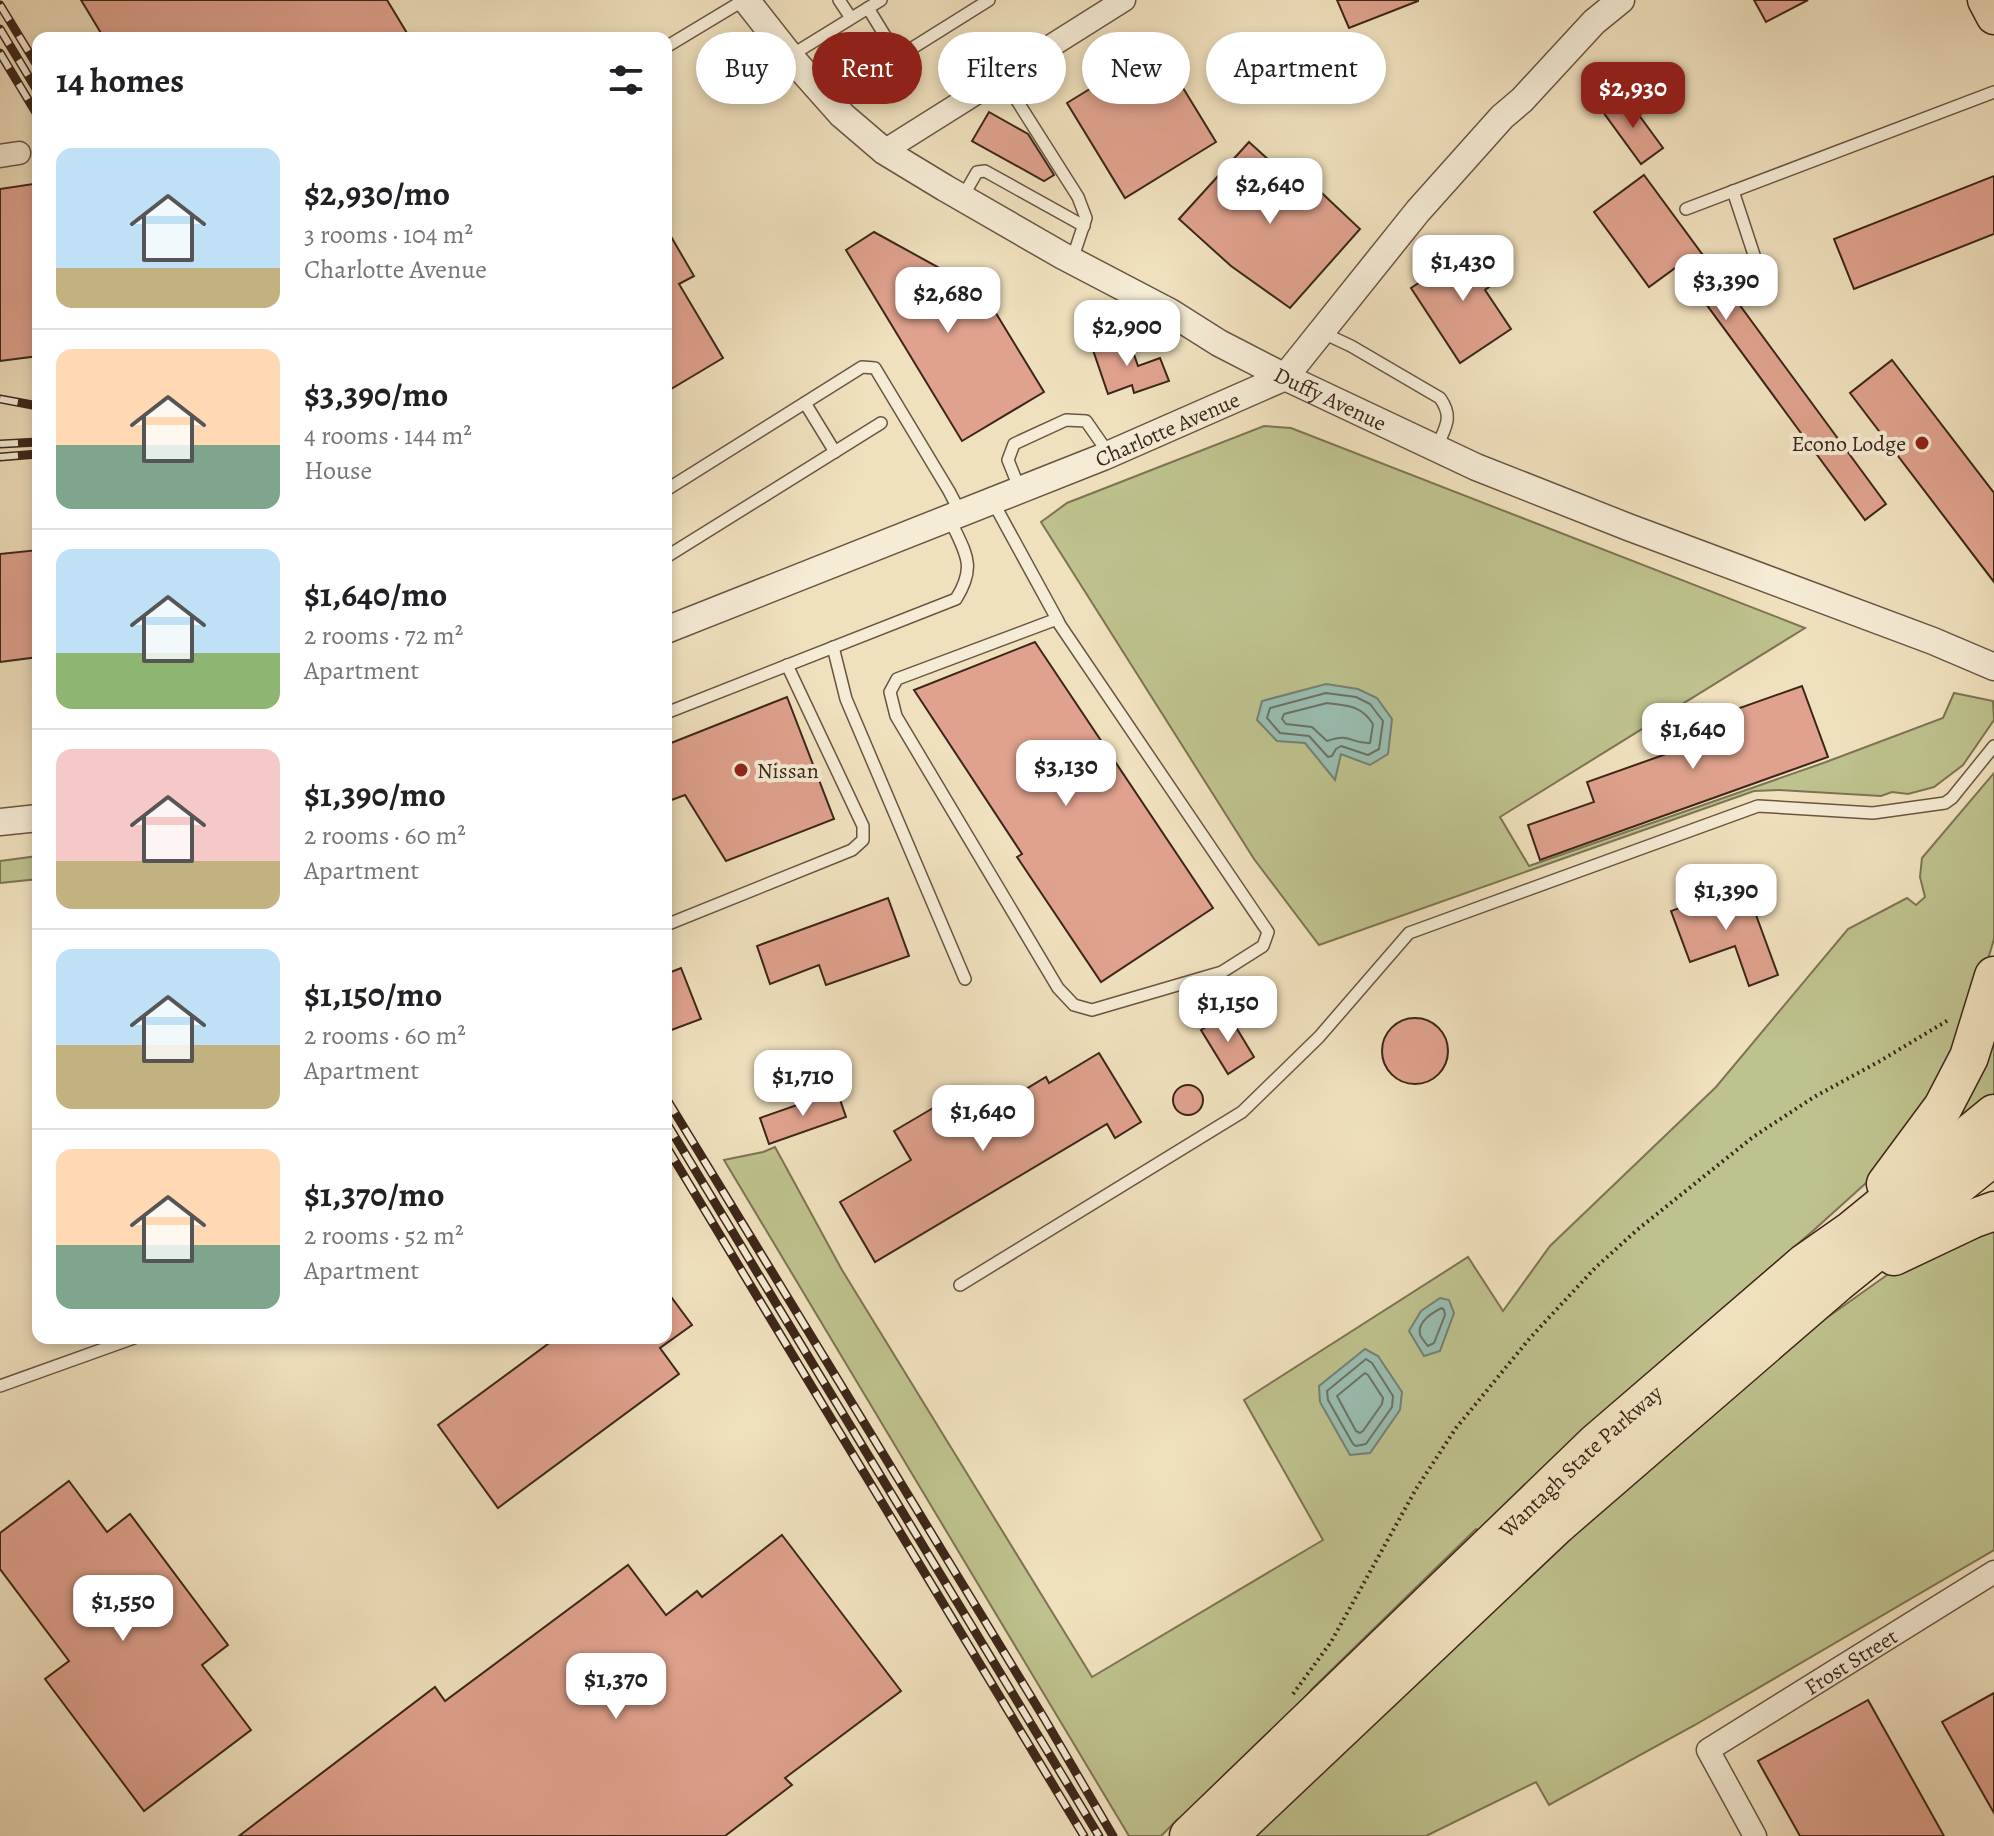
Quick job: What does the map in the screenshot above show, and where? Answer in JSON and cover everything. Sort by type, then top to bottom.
[{"type":"highway","points":[[1852,1230],[1943,1107],[1969,1057],[1994,976]]},
{"type":"highway","name":"Wantagh State Parkway","points":[[1206,1832],[1596,1443],[1805,1263],[1852,1230],[1994,1114]]},
{"type":"highway","name":"Wantagh State Parkway","points":[[1206,1832],[1837,1283],[1994,1156]]},
{"type":"highway","points":[[1837,1283],[1994,1211]]},
{"type":"main road","points":[[1985,0],[1994,17]]},
{"type":"street","name":"Duffy Avenue","points":[[745,0],[771,32]]},
{"type":"street","points":[[1066,37],[1124,0]]},
{"type":"street","name":"Charlotte Avenue","points":[[672,628],[1020,491],[1285,377],[1418,211],[1502,117],[1522,100],[1594,22],[1621,0]]},
{"type":"street","name":"Duffy Avenue","points":[[796,63],[842,115],[884,151],[1072,260],[1170,312],[1219,343],[1285,377],[1476,467],[1994,667]]},
{"type":"street","points":[[884,151],[959,104]]},
{"type":"street","points":[[0,822],[32,819]]},
{"type":"street","name":"Frost Street","points":[[1755,1836],[1708,1750],[1994,1572]]},
{"type":"lane","points":[[672,43],[745,0]]},
{"type":"lane","points":[[839,0],[851,18]]},
{"type":"lane","points":[[796,52],[881,0]]},
{"type":"lane","points":[[868,8],[898,57],[989,0]]},
{"type":"lane","points":[[1686,209],[1994,92]]},
{"type":"lane","points":[[1019,104],[1078,197],[1086,218],[1072,260]]},
{"type":"lane","points":[[962,198],[977,172],[985,171],[1084,226]]},
{"type":"lane","points":[[1733,191],[1757,264]]},
{"type":"lane","points":[[1321,332],[1440,398],[1448,409],[1449,417],[1436,448]]},
{"type":"lane","points":[[672,486],[862,367],[875,368],[949,491],[969,564],[964,585],[956,599],[672,711]]},
{"type":"lane","points":[[805,403],[835,452]]},
{"type":"lane","points":[[1020,491],[1008,460],[1014,444],[1066,420],[1086,421],[1109,454]]},
{"type":"lane","points":[[672,553],[881,423]]},
{"type":"lane","points":[[993,502],[1057,619],[1268,932],[1263,946],[1222,972],[1092,1010],[1074,1005],[1058,988],[896,716],[890,692],[897,679],[1057,619]]},
{"type":"lane","points":[[833,647],[846,699],[965,979]]},
{"type":"lane","points":[[672,923],[852,850],[863,840],[863,826],[787,665]]},
{"type":"lane","points":[[960,1285],[1242,1112],[1319,1037],[1409,933],[1758,806],[1873,813],[1945,803],[1994,746]]},
{"type":"lane","points":[[0,1386],[117,1344]]},
{"type":"path","points":[[1288,1700],[1331,1642],[1416,1489],[1456,1428],[1530,1338],[1595,1268],[1637,1230],[1753,1137],[1814,1097],[1961,1012]]},
{"type":"green space","points":[[1264,426],[1291,428],[1805,628],[1500,817],[1529,866],[1943,718],[1954,693],[1993,701],[1994,720],[1963,765],[1934,787],[1908,794],[1892,792],[1881,796],[1754,791],[1319,945],[1254,859],[1041,522],[1067,503]]},
{"type":"green space","points":[[1994,773],[1994,939],[1968,1027],[1945,1078],[1876,1174],[1622,1396],[1487,1534],[1476,1529],[1312,1689],[1280,1730],[1184,1822],[1178,1819],[1161,1836],[1129,1836],[724,1160],[775,1147],[842,1270],[1092,1677],[1323,1540],[1244,1400],[1468,1257],[1503,1311],[1550,1246],[1716,1087],[1848,929],[1907,898],[1916,905],[1925,897],[1920,877],[1922,858]]},
{"type":"green space","points":[[32,857],[32,880],[0,883],[0,861]]},
{"type":"green space","points":[[1994,1020],[1994,1096],[1933,1144]]},
{"type":"green space","points":[[1994,1222],[1994,1550],[1695,1725],[1549,1805],[1536,1782],[1426,1836],[1253,1836],[1521,1581],[1811,1329],[1887,1275],[1970,1231]]},
{"type":"water","points":[[1326,684],[1358,689],[1377,698],[1392,719],[1388,754],[1370,765],[1341,754],[1335,780],[1305,743],[1277,741],[1257,720],[1262,701]]},
{"type":"water","points":[[1440,1298],[1449,1300],[1454,1313],[1440,1351],[1424,1356],[1409,1331],[1421,1311]]},
{"type":"water","points":[[1365,1349],[1378,1356],[1402,1392],[1400,1410],[1370,1453],[1350,1455],[1320,1402],[1319,1386]]},
{"type":"building","points":[[81,0],[387,0],[406,32],[100,32]]},
{"type":"building","points":[[1337,0],[1418,0],[1418,1],[1349,28]]},
{"type":"building","points":[[1754,0],[1808,0],[1766,22]]},
{"type":"building","points":[[1082,94],[1082,104],[1190,104],[1190,99],[1216,142],[1125,198],[1067,103]]},
{"type":"building","points":[[1625,96],[1663,148],[1641,164],[1603,112]]},
{"type":"building","points":[[989,112],[1028,134],[1054,175],[1044,181],[972,141]]},
{"type":"building","points":[[1249,142],[1301,189],[1309,181],[1360,229],[1290,308],[1231,266],[1179,219]]},
{"type":"building","points":[[1644,175],[1886,504],[1865,520],[1678,266],[1649,287],[1594,212]]},
{"type":"building","points":[[1994,176],[1994,234],[1854,289],[1834,239]]},
{"type":"building","points":[[32,184],[32,357],[0,361],[0,189]]},
{"type":"building","points":[[874,232],[983,292],[1044,392],[962,441],[846,250]]},
{"type":"building","points":[[672,238],[694,276],[679,284],[723,358],[672,388]]},
{"type":"building","points":[[1478,244],[1500,279],[1485,290],[1511,329],[1460,363],[1411,288]]},
{"type":"building","points":[[1128,337],[1138,366],[1160,358],[1169,381],[1134,393],[1132,385],[1108,394],[1093,350]]},
{"type":"building","name":"Econo Lodge","points":[[1892,360],[1994,493],[1994,582],[1850,393]]},
{"type":"building","points":[[32,551],[32,658],[0,662],[0,554]]},
{"type":"building","points":[[1035,642],[1213,908],[1101,982],[1017,857],[1022,854],[914,690]]},
{"type":"building","points":[[1802,686],[1828,757],[1540,860],[1528,825],[1594,802],[1587,782],[1689,746],[1683,728]]},
{"type":"building","name":"Nissan","points":[[787,697],[834,819],[726,861],[685,795],[672,800],[672,743]]},
{"type":"building","points":[[1745,885],[1778,975],[1749,986],[1735,946],[1690,962],[1671,911]]},
{"type":"building","points":[[888,898],[909,956],[826,985],[819,965],[770,984],[757,946]]},
{"type":"building","points":[[681,968],[701,1019],[672,1030],[672,972]]},
{"type":"building","points":[[1228,1014],[1254,1057],[1228,1074],[1201,1030]]},
{"type":"building","points":[[1415,1018],[1438,1028],[1448,1051],[1438,1074],[1415,1084],[1392,1074],[1382,1051],[1392,1028]]},
{"type":"building","points":[[1099,1053],[1141,1122],[1115,1138],[1107,1124],[875,1262],[840,1202],[911,1160],[894,1131],[945,1101],[961,1128],[1046,1077],[1049,1083]]},
{"type":"building","points":[[1188,1085],[1199,1089],[1203,1100],[1199,1111],[1188,1115],[1177,1111],[1173,1100],[1177,1089]]},
{"type":"building","points":[[837,1091],[846,1117],[769,1144],[760,1118]]},
{"type":"building","points":[[672,1298],[692,1325],[672,1339]]},
{"type":"building","points":[[548,1344],[666,1344],[660,1348],[679,1374],[498,1508],[438,1425]]},
{"type":"building","points":[[69,1481],[107,1532],[130,1514],[228,1645],[202,1665],[251,1730],[144,1811],[45,1679],[69,1661],[0,1569],[0,1533]]},
{"type":"building","points":[[782,1535],[901,1691],[785,1778],[792,1785],[725,1836],[239,1836],[435,1687],[445,1701],[628,1565],[666,1615],[697,1591],[702,1597]]},
{"type":"building","points":[[1994,1693],[1994,1813],[1942,1722]]},
{"type":"building","points":[[1868,1700],[1944,1836],[1800,1836],[1758,1761]]},
{"type":"railway","points":[[0,5],[32,57]]},
{"type":"railway","points":[[0,29],[32,82]]},
{"type":"railway","points":[[0,53],[32,106]]},
{"type":"railway","points":[[0,399],[32,405]]},
{"type":"railway","points":[[0,444],[32,442]]},
{"type":"railway","points":[[0,457],[32,454]]},
{"type":"railway","points":[[672,1108],[1113,1836]]},
{"type":"railway","points":[[672,1132],[1099,1836]]},
{"type":"railway","points":[[672,1156],[1084,1836]]},
{"type":"place","name":"Econo Lodge","points":[[1922,443]]},
{"type":"place","name":"Nissan","points":[[741,770]]}]
